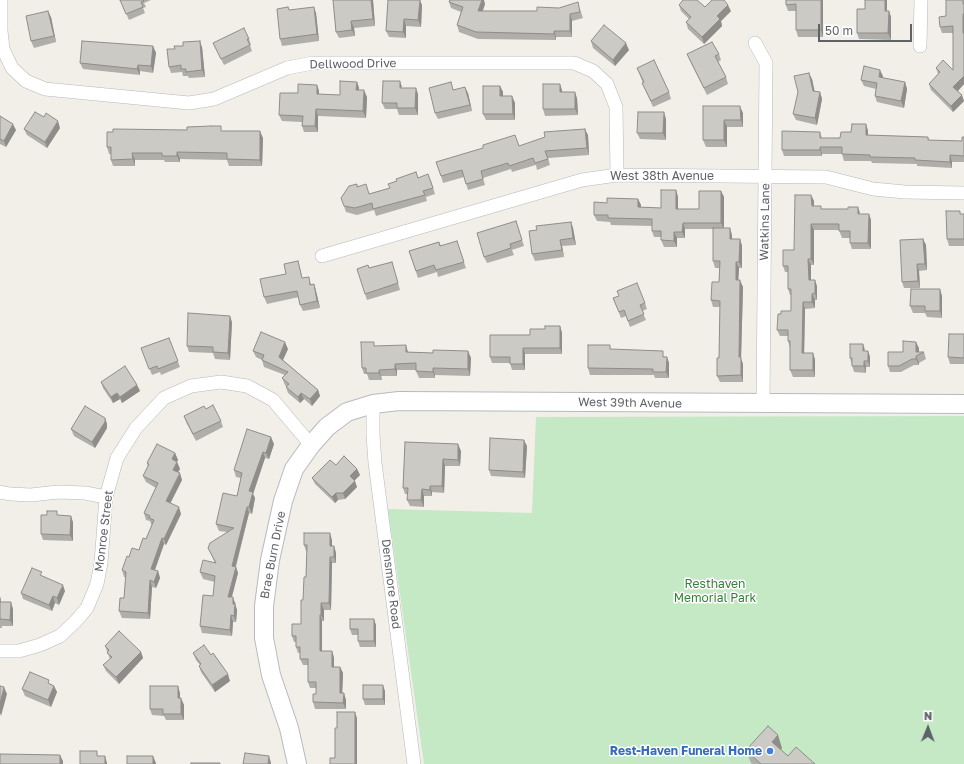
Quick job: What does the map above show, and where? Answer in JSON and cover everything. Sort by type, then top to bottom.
[{"type":"street","name":"Dellwood Drive","points":[[1,0],[1,31],[3,49],[12,68],[26,81],[45,89],[189,103],[214,99],[287,68],[313,63],[574,63],[593,71],[607,84],[616,107],[617,175]]},
{"type":"street","points":[[920,46],[921,0]]},
{"type":"street","name":"Watkins Lane","points":[[755,43],[766,63],[763,404]]},
{"type":"street","name":"West 38th Avenue","points":[[322,256],[582,180],[617,175],[826,177],[874,189],[905,192],[964,193]]},
{"type":"street","name":"Monroe Street","points":[[0,651],[18,651],[40,645],[60,636],[87,608],[97,584],[101,563],[106,497],[118,458],[136,428],[164,398],[191,386],[221,382],[247,386],[274,400],[311,445]]},
{"type":"street","name":"West 39th Avenue","points":[[311,445],[326,426],[347,412],[373,404],[399,401],[964,404]]},
{"type":"street","name":"Densmore Road","points":[[373,404],[375,463],[414,764]]},
{"type":"street","name":"Brae Burn Drive","points":[[297,764],[289,728],[271,676],[264,638],[264,606],[270,560],[283,502],[294,469],[311,445]]},
{"type":"street","points":[[0,492],[31,495],[58,492],[85,493],[106,497]]},
{"type":"green space","name":"Resthaven Memorial Park","points":[[964,416],[964,764],[424,764],[388,509],[532,513],[536,417]]},
{"type":"building","points":[[120,0],[143,0],[144,1],[141,2],[143,7],[126,14]]},
{"type":"building","points":[[333,0],[371,0],[373,19],[351,21],[352,30],[336,32]]},
{"type":"building","points":[[388,0],[420,0],[418,20],[404,19],[403,32],[386,31]]},
{"type":"building","points":[[450,0],[482,0],[478,11],[537,11],[537,7],[559,8],[578,2],[580,12],[570,14],[570,31],[554,31],[554,34],[476,32],[457,25],[463,7],[449,2]]},
{"type":"building","points":[[683,0],[697,0],[705,7],[712,0],[724,0],[728,5],[717,16],[720,19],[702,37],[686,22],[691,17],[679,5]]},
{"type":"building","points":[[786,0],[821,0],[821,30],[796,30],[796,4],[786,5]]},
{"type":"building","points":[[865,0],[885,0],[885,11],[889,11],[888,33],[857,33],[857,9],[865,9]]},
{"type":"building","points":[[946,0],[963,0],[964,4],[964,76],[953,87],[962,95],[951,106],[929,84],[940,72],[936,68],[943,60],[953,70],[953,26],[940,27],[939,17],[946,16]]},
{"type":"building","points":[[288,7],[289,10],[314,7],[317,34],[280,39],[277,9]]},
{"type":"building","points":[[48,11],[54,36],[31,41],[26,16]]},
{"type":"building","points":[[604,25],[626,43],[613,60],[591,41]]},
{"type":"building","points":[[244,28],[250,45],[221,59],[213,43]]},
{"type":"building","points":[[82,41],[153,46],[151,66],[138,65],[137,69],[80,63]]},
{"type":"building","points":[[200,41],[202,70],[186,72],[186,69],[181,69],[181,65],[169,67],[167,49],[175,49],[174,46],[183,46],[183,42]]},
{"type":"building","points":[[712,42],[719,54],[715,56],[726,77],[704,88],[687,54]]},
{"type":"building","points":[[654,60],[669,92],[651,101],[642,83],[644,82],[637,68]]},
{"type":"building","points":[[864,66],[880,70],[879,77],[905,82],[901,101],[875,96],[877,83],[861,80]]},
{"type":"building","points":[[809,73],[813,91],[820,92],[815,118],[793,114],[798,92],[794,76]]},
{"type":"building","points":[[340,81],[357,82],[356,90],[364,90],[363,111],[316,109],[315,126],[302,126],[303,116],[279,115],[280,93],[298,93],[298,84],[317,85],[317,94],[340,95]]},
{"type":"building","points":[[383,81],[400,81],[400,88],[416,88],[415,108],[397,108],[397,103],[382,103]]},
{"type":"building","points":[[451,82],[453,90],[465,87],[470,105],[435,113],[429,88]]},
{"type":"building","points":[[543,84],[560,84],[560,92],[575,92],[575,109],[543,109]]},
{"type":"building","points":[[483,86],[500,86],[500,96],[512,96],[513,114],[483,114]]},
{"type":"building","points":[[703,106],[740,106],[741,120],[724,120],[724,140],[703,140]]},
{"type":"building","points":[[35,112],[44,117],[46,113],[58,121],[45,142],[24,129]]},
{"type":"building","points":[[638,112],[664,112],[663,133],[637,133]]},
{"type":"building","points":[[0,116],[13,124],[4,141],[0,139]]},
{"type":"building","points":[[852,124],[866,124],[866,135],[928,137],[928,140],[962,141],[962,137],[964,137],[964,156],[950,155],[950,162],[915,160],[915,158],[870,157],[870,155],[842,154],[842,147],[820,147],[820,150],[782,150],[782,131],[820,132],[820,138],[840,138],[841,132],[851,132]]},
{"type":"building","points":[[221,126],[221,131],[260,131],[260,160],[227,159],[227,153],[177,152],[177,156],[162,156],[162,153],[132,153],[133,159],[111,160],[111,147],[107,147],[107,132],[113,132],[113,129],[187,130],[187,127]]},
{"type":"building","points":[[585,129],[587,148],[545,151],[548,159],[535,163],[533,158],[509,166],[508,163],[481,171],[483,179],[466,184],[462,170],[441,176],[436,162],[483,148],[483,145],[515,135],[519,146],[545,137],[544,132]]},
{"type":"building","points":[[416,172],[418,178],[428,174],[433,188],[423,191],[425,195],[373,209],[372,203],[355,208],[344,206],[341,198],[349,186],[357,184],[357,187],[366,184],[369,194],[390,188],[388,184],[397,181],[396,179]]},
{"type":"building","points":[[661,190],[676,190],[676,209],[699,209],[699,191],[721,191],[721,223],[683,223],[682,232],[674,232],[674,241],[661,240],[661,231],[652,231],[652,219],[608,218],[608,215],[594,215],[594,202],[607,203],[607,198],[638,199],[638,207],[661,208]]},
{"type":"building","points":[[795,195],[811,195],[812,206],[821,206],[821,209],[848,209],[848,207],[858,207],[858,214],[869,214],[868,243],[850,243],[850,231],[839,231],[839,224],[811,224],[811,259],[808,259],[809,280],[815,280],[815,293],[812,294],[812,302],[803,302],[802,353],[813,353],[813,370],[790,370],[790,341],[788,341],[788,330],[777,330],[778,314],[781,314],[781,311],[791,311],[791,289],[788,289],[788,266],[783,266],[783,250],[794,250]]},
{"type":"building","points":[[946,211],[960,211],[960,214],[964,214],[964,239],[947,239]]},
{"type":"building","points":[[516,221],[522,240],[510,244],[511,248],[484,257],[477,233]]},
{"type":"building","points":[[571,222],[573,238],[560,240],[562,250],[532,254],[529,231],[537,230],[536,226]]},
{"type":"building","points":[[713,228],[730,228],[730,239],[740,239],[739,262],[736,262],[736,280],[740,280],[739,357],[741,357],[741,375],[717,376],[717,358],[719,358],[720,301],[711,300],[712,282],[719,282],[720,261],[713,261]]},
{"type":"building","points":[[923,239],[925,264],[917,264],[918,281],[902,282],[900,240]]},
{"type":"building","points":[[457,241],[464,262],[436,270],[434,265],[416,271],[409,251],[439,242],[440,246]]},
{"type":"building","points":[[298,261],[302,278],[309,277],[310,285],[314,284],[317,301],[300,305],[297,291],[264,297],[260,279],[286,274],[284,264]]},
{"type":"building","points":[[392,262],[398,283],[365,294],[357,269],[368,265],[369,268]]},
{"type":"building","points":[[637,283],[645,303],[640,305],[644,314],[628,321],[624,310],[619,312],[613,298],[619,296],[617,291]]},
{"type":"building","points":[[911,289],[940,289],[940,311],[925,311],[925,306],[910,306]]},
{"type":"building","points":[[188,313],[230,316],[228,353],[213,352],[213,347],[187,346]]},
{"type":"building","points":[[545,326],[560,326],[560,348],[523,348],[523,364],[510,364],[510,357],[490,357],[490,335],[530,335],[530,329],[545,329]]},
{"type":"building","points":[[261,332],[285,342],[279,357],[318,390],[310,399],[301,393],[298,397],[286,387],[289,384],[282,378],[288,372],[262,360],[264,355],[253,351]]},
{"type":"building","points":[[949,334],[964,334],[964,358],[948,357]]},
{"type":"building","points":[[169,338],[178,361],[158,369],[157,366],[149,369],[141,348]]},
{"type":"building","points":[[903,341],[916,342],[916,352],[924,352],[916,356],[916,359],[912,359],[899,366],[888,366],[888,352],[903,352]]},
{"type":"building","points":[[361,342],[374,342],[374,346],[406,345],[406,352],[433,353],[433,350],[468,351],[468,369],[433,368],[433,372],[416,371],[416,363],[395,364],[395,369],[379,370],[379,373],[366,373],[366,368],[362,368]]},
{"type":"building","points":[[850,344],[863,344],[863,351],[868,351],[868,361],[864,361],[864,366],[852,366],[852,358],[850,358]]},
{"type":"building","points":[[588,345],[610,345],[610,349],[663,351],[663,357],[667,357],[666,372],[653,372],[653,369],[588,368]]},
{"type":"building","points":[[125,366],[137,385],[120,397],[117,393],[111,397],[101,382]]},
{"type":"building","points":[[213,405],[221,421],[193,434],[184,416],[204,406],[206,409]]},
{"type":"building","points":[[85,406],[105,418],[105,422],[92,442],[71,429]]},
{"type":"building","points":[[247,429],[271,437],[266,453],[263,452],[249,491],[253,492],[249,507],[247,507],[232,566],[236,567],[228,597],[233,597],[233,604],[235,604],[234,616],[231,615],[230,630],[200,626],[203,595],[213,596],[215,576],[200,572],[203,560],[216,563],[208,548],[210,543],[234,528],[216,524],[223,493],[237,496],[242,473],[234,470]]},
{"type":"building","points":[[490,438],[524,440],[523,472],[489,470]]},
{"type":"building","points":[[405,442],[458,444],[458,460],[443,459],[442,486],[430,486],[430,490],[422,489],[421,500],[407,500],[408,488],[403,488]]},
{"type":"building","points":[[157,444],[175,453],[172,459],[177,462],[173,470],[180,473],[166,501],[179,507],[164,539],[162,538],[151,569],[158,571],[154,582],[150,580],[148,613],[119,611],[120,598],[124,598],[126,572],[122,570],[127,556],[129,557],[132,548],[139,550],[143,538],[146,539],[154,520],[149,518],[150,516],[144,513],[158,483],[143,476],[149,464],[147,463]]},
{"type":"building","points":[[344,456],[357,469],[350,476],[355,481],[343,493],[336,493],[332,497],[312,478],[330,460],[336,465]]},
{"type":"building","points":[[47,511],[57,511],[57,515],[71,516],[70,535],[41,534],[41,515],[47,515]]},
{"type":"building","points":[[304,533],[330,533],[330,546],[334,546],[334,557],[330,557],[329,603],[321,603],[320,651],[332,651],[332,667],[340,667],[340,693],[344,693],[343,703],[313,702],[313,694],[316,694],[316,682],[308,682],[308,659],[300,659],[300,647],[296,647],[296,636],[292,636],[292,624],[301,624],[301,600],[303,600],[304,577],[306,577],[307,545],[304,545]]},
{"type":"building","points":[[32,568],[42,572],[40,575],[63,585],[57,598],[53,596],[49,605],[21,593]]},
{"type":"building","points":[[0,602],[11,602],[10,620],[0,619]]},
{"type":"building","points":[[350,619],[374,619],[374,641],[358,641],[358,629],[350,629]]},
{"type":"building","points":[[119,631],[141,652],[116,677],[103,665],[112,657],[107,653],[109,650],[105,646]]},
{"type":"building","points":[[204,645],[211,655],[213,653],[228,674],[212,685],[199,666],[201,664],[193,653]]},
{"type":"building","points":[[30,672],[49,680],[48,683],[54,686],[48,700],[22,689]]},
{"type":"building","points":[[363,685],[383,685],[383,699],[363,699]]},
{"type":"building","points":[[0,686],[4,687],[0,704]]},
{"type":"building","points":[[150,686],[178,686],[178,698],[181,698],[181,714],[163,714],[163,709],[150,709]]},
{"type":"building","points":[[337,712],[355,712],[355,764],[330,764],[330,758],[335,758],[335,728],[337,728]]},
{"type":"building","points":[[768,726],[778,735],[772,742],[788,756],[796,747],[815,764],[761,764],[746,750]]},
{"type":"building","points":[[80,751],[97,751],[97,756],[105,756],[105,764],[80,764]]},
{"type":"building","points":[[245,753],[269,756],[268,764],[243,764]]},
{"type":"building","points":[[0,754],[60,755],[60,764],[0,764]]},
{"type":"building","points":[[127,756],[153,756],[153,764],[127,764]]},
{"type":"building","points":[[220,763],[220,764],[191,764]]},
{"type":"place","name":"Rest-Haven Funeral Home","points":[[770,751]]}]
